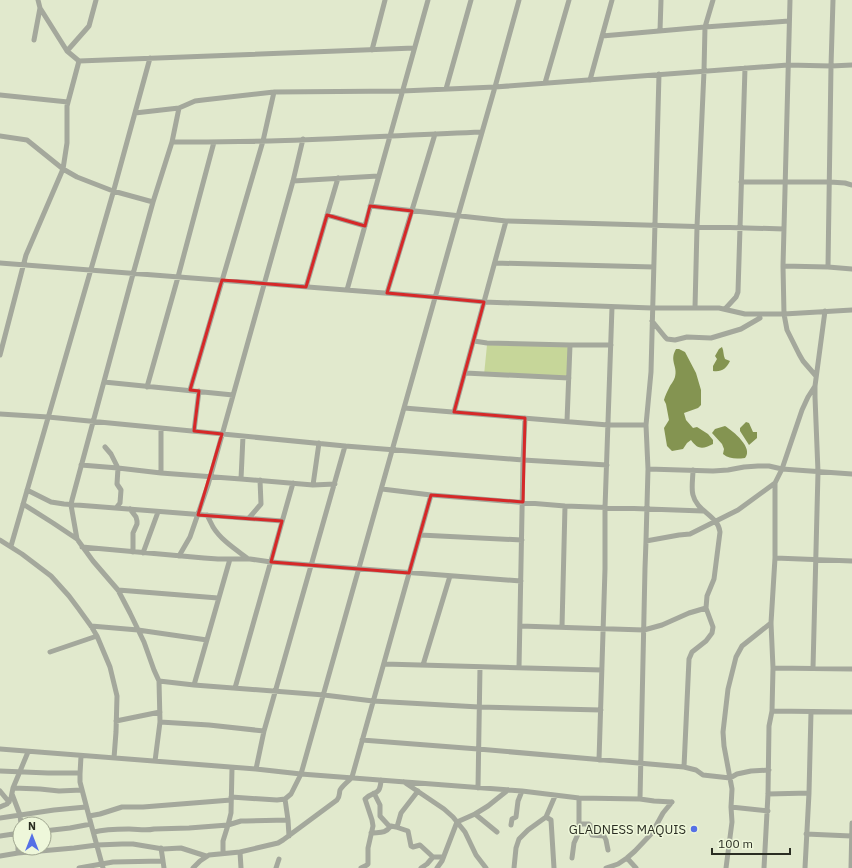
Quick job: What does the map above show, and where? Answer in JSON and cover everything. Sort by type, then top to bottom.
[{"type":"street","points":[[38,0],[40,8],[67,50],[79,61],[414,48]]},
{"type":"street","points":[[67,50],[89,26],[96,0]]},
{"type":"street","points":[[372,50],[385,0]]},
{"type":"street","points":[[347,290],[428,0]]},
{"type":"street","points":[[446,89],[471,0]]},
{"type":"street","points":[[89,816],[122,807],[143,807],[231,798],[285,799],[290,794],[301,774],[519,0]]},
{"type":"street","points":[[546,83],[568,0]]},
{"type":"street","points":[[590,80],[612,0]]},
{"type":"street","points":[[660,31],[661,0]]},
{"type":"street","points":[[695,308],[705,27],[713,0]]},
{"type":"street","points":[[790,0],[783,266],[784,314],[788,330],[799,354],[816,376]]},
{"type":"street","points":[[828,267],[833,0]]},
{"type":"street","points":[[34,40],[40,8]]},
{"type":"street","points":[[602,36],[789,21]]},
{"type":"street","points":[[11,546],[150,58]]},
{"type":"street","points":[[0,355],[26,254],[63,169],[67,143],[67,106],[79,61]]},
{"type":"street","points":[[135,113],[179,108],[196,101],[274,92],[402,91],[495,87],[788,65],[852,65]]},
{"type":"street","points":[[725,309],[736,297],[738,292],[745,68]]},
{"type":"street","points":[[640,799],[648,469],[646,425],[651,372],[659,74]]},
{"type":"street","points":[[190,390],[263,141],[274,92]]},
{"type":"street","points":[[0,95],[68,102]]},
{"type":"street","points":[[155,761],[160,722],[159,681],[138,630],[118,590],[77,539],[71,505],[153,202],[172,142],[179,108]]},
{"type":"street","points":[[172,142],[263,141],[482,132]]},
{"type":"street","points":[[387,293],[435,134]]},
{"type":"street","points":[[0,136],[27,140],[63,169],[77,177],[113,191],[153,202]]},
{"type":"street","points":[[179,556],[190,537],[210,477],[265,284],[303,139]]},
{"type":"street","points":[[147,387],[214,142]]},
{"type":"street","points":[[293,181],[378,176]]},
{"type":"street","points":[[306,287],[338,178]]},
{"type":"street","points":[[741,182],[830,182],[852,185]]},
{"type":"street","points":[[370,206],[506,221],[784,229]]},
{"type":"street","points":[[327,215],[364,226]]},
{"type":"street","points":[[454,412],[506,221]]},
{"type":"street","points":[[0,263],[484,302],[612,307],[725,309],[745,314],[784,314],[852,310]]},
{"type":"street","points":[[495,263],[654,267]]},
{"type":"street","points":[[783,266],[852,269]]},
{"type":"street","points":[[599,760],[605,569],[605,508],[612,307]]},
{"type":"street","points":[[813,668],[818,472],[815,386],[825,311]]},
{"type":"street","points":[[652,320],[667,339],[675,340],[687,337],[711,338],[741,329],[760,318]]},
{"type":"street","points":[[474,341],[487,343],[570,345],[611,344]]},
{"type":"street","points":[[567,421],[570,345]]},
{"type":"street","points":[[465,373],[569,378]]},
{"type":"street","points":[[104,382],[233,395]]},
{"type":"street","points":[[764,868],[768,811],[770,726],[772,711],[771,623],[775,558],[775,483],[782,469],[802,410],[815,386]]},
{"type":"street","points":[[194,431],[199,391]]},
{"type":"street","points":[[404,408],[608,425],[646,425]]},
{"type":"street","points":[[0,414],[48,417],[345,446],[607,466]]},
{"type":"street","points":[[519,668],[525,418]]},
{"type":"street","points":[[161,429],[161,473]]},
{"type":"street","points":[[241,478],[243,436]]},
{"type":"street","points":[[313,485],[319,443]]},
{"type":"street","points":[[256,769],[264,731],[345,446]]},
{"type":"street","points":[[105,447],[111,454],[118,468],[117,484],[121,490],[120,503],[116,508]]},
{"type":"street","points":[[81,465],[313,485],[335,484]]},
{"type":"street","points":[[648,469],[713,471],[768,466],[782,469],[852,474]]},
{"type":"street","points":[[684,767],[689,659],[692,652],[706,641],[712,633],[713,627],[706,608],[707,596],[714,579],[720,532],[720,528],[716,521],[703,511],[692,495],[693,470]]},
{"type":"street","points":[[249,518],[261,504],[260,480]]},
{"type":"street","points":[[235,688],[293,483]]},
{"type":"street","points":[[646,542],[690,534],[738,510],[775,483]]},
{"type":"street","points":[[382,488],[431,495],[565,506],[703,511]]},
{"type":"street","points":[[27,490],[51,502],[71,505],[282,521]]},
{"type":"street","points":[[193,868],[206,856],[212,854],[240,852],[278,843],[284,840],[337,800],[339,798],[340,790],[352,778],[431,495]]},
{"type":"street","points":[[23,504],[77,539]]},
{"type":"street","points":[[562,627],[565,506]]},
{"type":"street","points":[[130,509],[137,521],[133,533],[133,552]]},
{"type":"street","points":[[143,552],[158,512]]},
{"type":"street","points":[[206,515],[220,535],[248,559]]},
{"type":"street","points":[[420,535],[522,540]]},
{"type":"street","points":[[0,540],[11,546],[51,576],[91,626],[110,667],[117,696],[114,758]]},
{"type":"street","points":[[82,547],[204,558],[248,559],[521,581]]},
{"type":"street","points":[[775,558],[852,561]]},
{"type":"street","points":[[194,685],[230,559]]},
{"type":"street","points":[[423,665],[450,576]]},
{"type":"street","points":[[118,590],[218,598]]},
{"type":"street","points":[[520,626],[644,630],[662,625],[689,613],[706,608]]},
{"type":"street","points":[[726,868],[732,822],[732,789],[723,732],[728,689],[736,657],[742,646],[771,623]]},
{"type":"street","points":[[91,626],[138,630],[206,640]]},
{"type":"street","points":[[50,652],[96,636]]},
{"type":"street","points":[[384,664],[602,670]]},
{"type":"street","points":[[478,788],[480,667]]},
{"type":"street","points":[[772,668],[852,669]]},
{"type":"street","points":[[159,681],[324,695],[373,701],[479,707],[601,710]]},
{"type":"street","points":[[772,711],[852,712]]},
{"type":"street","points":[[116,721],[160,712]]},
{"type":"street","points":[[805,868],[811,712]]},
{"type":"street","points":[[160,722],[209,725],[264,731]]},
{"type":"street","points":[[362,740],[684,767],[696,770],[703,775],[730,778],[737,774],[751,771],[769,770]]},
{"type":"street","points":[[0,750],[522,791],[579,798],[640,799],[672,802],[652,833],[618,866],[606,868]]},
{"type":"street","points":[[0,807],[9,802],[28,752]]},
{"type":"street","points":[[81,756],[80,782],[103,866]]},
{"type":"street","points":[[223,853],[223,841],[231,813],[232,768]]},
{"type":"street","points":[[0,771],[80,773]]},
{"type":"street","points":[[361,868],[368,864],[368,848],[373,826],[365,799],[378,792],[381,788],[381,780]]},
{"type":"street","points":[[404,782],[448,813],[457,822],[476,855],[486,868]]},
{"type":"street","points":[[13,791],[40,789],[59,791],[82,790]]},
{"type":"street","points":[[437,868],[440,865],[457,822],[488,806],[508,790]]},
{"type":"street","points":[[0,791],[9,802]]},
{"type":"street","points":[[13,791],[20,815]]},
{"type":"street","points":[[397,827],[401,813],[418,791]]},
{"type":"street","points":[[512,825],[512,819],[516,817],[518,801],[522,791]]},
{"type":"street","points":[[374,793],[380,805],[380,816],[390,827]]},
{"type":"street","points":[[768,794],[809,793]]},
{"type":"street","points":[[514,868],[516,848],[520,839],[528,830],[546,817],[555,796]]},
{"type":"street","points":[[572,858],[574,843],[579,832],[579,798]]},
{"type":"street","points":[[285,799],[289,836]]},
{"type":"street","points":[[0,818],[86,807]]},
{"type":"street","points":[[731,807],[768,811]]},
{"type":"street","points":[[475,814],[497,832]]},
{"type":"street","points":[[546,817],[551,820],[554,868]]},
{"type":"street","points":[[94,832],[113,829],[149,830],[189,828],[228,825],[240,821],[288,820]]},
{"type":"street","points":[[851,868],[852,823]]},
{"type":"street","points":[[52,830],[91,824]]},
{"type":"street","points":[[579,824],[590,825],[592,835],[604,836],[608,850]]},
{"type":"street","points":[[371,833],[385,832],[392,826],[397,827],[408,831],[411,846],[413,847],[420,845],[433,857],[443,857]]},
{"type":"street","points":[[0,836],[12,834]]},
{"type":"street","points":[[806,834],[851,836]]},
{"type":"street","points":[[52,850],[97,845],[133,844],[161,848],[181,848],[206,856]]},
{"type":"street","points":[[161,848],[164,868]]},
{"type":"street","points":[[240,852],[241,868]]},
{"type":"street","points":[[0,856],[12,854]]},
{"type":"street","points":[[421,868],[433,857]]},
{"type":"street","points":[[627,858],[636,868]]},
{"type":"street","points":[[276,868],[279,859]]},
{"type":"street","points":[[79,868],[103,866],[121,862],[163,861]]},
{"type":"highlighted area","points":[[370,206],[412,211],[387,293],[484,302],[454,412],[525,418],[523,502],[431,495],[409,573],[271,562],[282,521],[198,515],[222,434],[194,431],[199,391],[190,390],[222,280],[306,287],[327,215],[365,226]]},
{"type":"shaded area","points":[[487,345],[569,346],[568,380],[484,375]]},
{"type":"shaded area","points":[[722,347],[725,359],[730,361],[723,369],[713,371],[713,366],[717,359],[715,356]]},
{"type":"shaded area","points":[[676,349],[685,352],[696,373],[701,390],[701,405],[698,408],[684,413],[686,420],[693,428],[697,427],[708,434],[713,440],[713,444],[706,447],[698,447],[691,440],[683,449],[672,451],[667,446],[664,428],[669,420],[664,400],[676,373],[673,357]]},
{"type":"shaded area","points":[[746,422],[749,423],[753,432],[757,432],[757,438],[749,445],[740,431],[740,428]]},
{"type":"shaded area","points":[[725,426],[745,445],[747,454],[745,458],[733,458],[723,454],[724,449],[722,444],[712,433],[715,429]]},
{"type":"place","name":"GLADNESS MAQUIS","points":[[694,829]]}]
